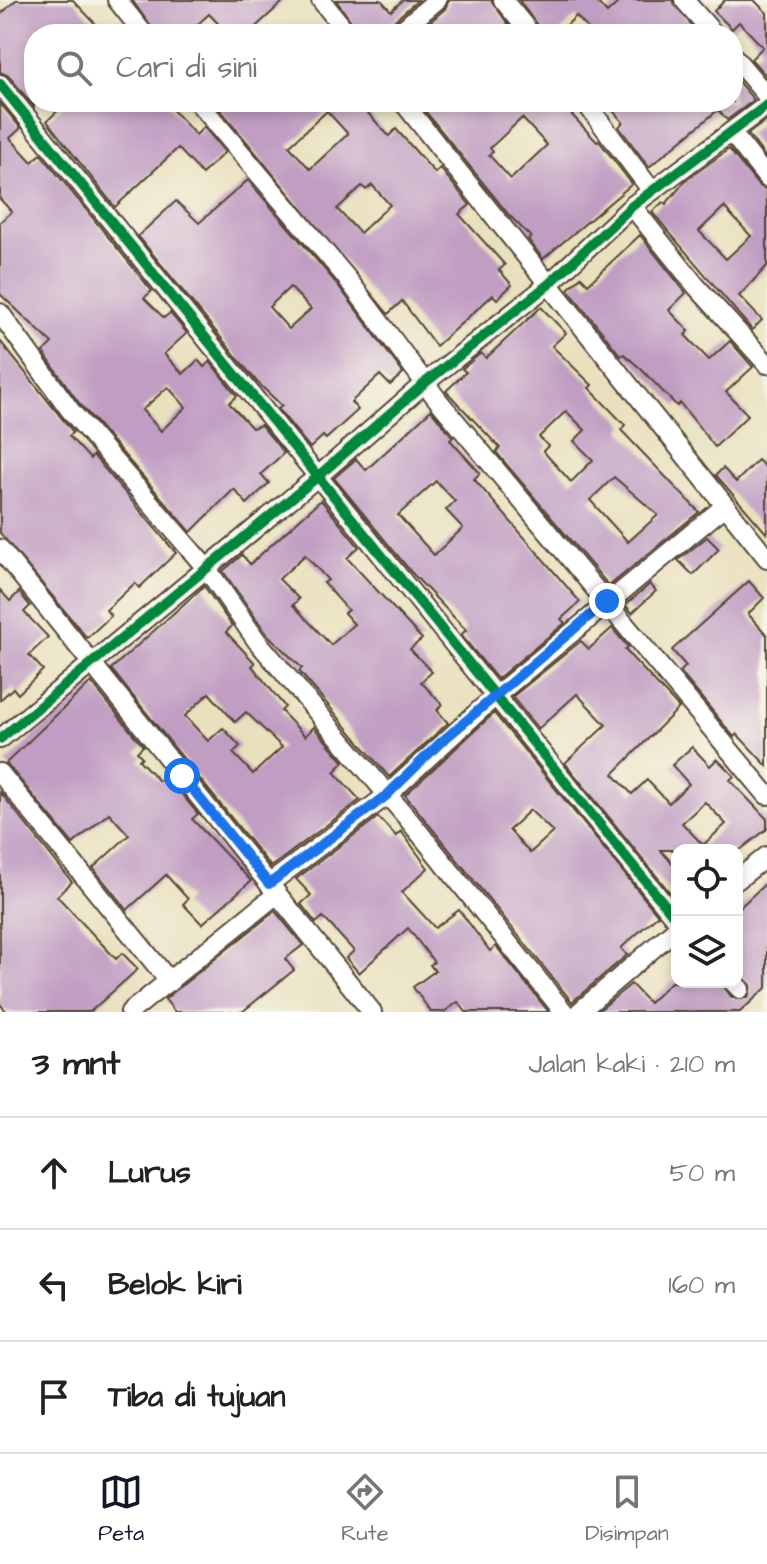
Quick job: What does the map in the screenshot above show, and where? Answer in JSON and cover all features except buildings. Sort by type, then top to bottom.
[{"type":"street","points":[[117,0],[136,24]]},
{"type":"street","points":[[321,0],[340,24]]},
{"type":"street","points":[[409,24],[437,0]]},
{"type":"street","points":[[503,0],[523,24]]},
{"type":"street","points":[[684,0],[705,24]]},
{"type":"street","points":[[743,68],[767,96]]},
{"type":"street","points":[[0,84],[674,916]]},
{"type":"street","points":[[0,739],[316,478],[426,382],[549,284],[632,206],[767,105]]},
{"type":"street","points":[[206,112],[346,277],[437,399],[767,795]]},
{"type":"street","points":[[411,112],[767,558]]},
{"type":"street","points":[[593,112],[652,191]]},
{"type":"street","points":[[731,132],[767,178]]},
{"type":"street","points":[[632,206],[696,286],[767,364]]},
{"type":"street","points":[[0,313],[70,410],[207,569],[257,641],[564,1012]]},
{"type":"street","points":[[130,1012],[170,982],[273,889],[386,796],[494,697],[725,506]]},
{"type":"street","points":[[0,549],[372,1012]]},
{"type":"street","points":[[0,773],[170,982]]},
{"type":"street","points":[[743,875],[767,856]]},
{"type":"street","points":[[579,1012],[671,933]]},
{"type":"cycle path","points":[[0,84],[674,916]]},
{"type":"cycle path","points":[[0,739],[316,478],[426,382],[549,284],[632,206],[767,105]]},
{"type":"route","points":[[182,776],[269,884],[386,796],[440,743],[607,601]]}]
